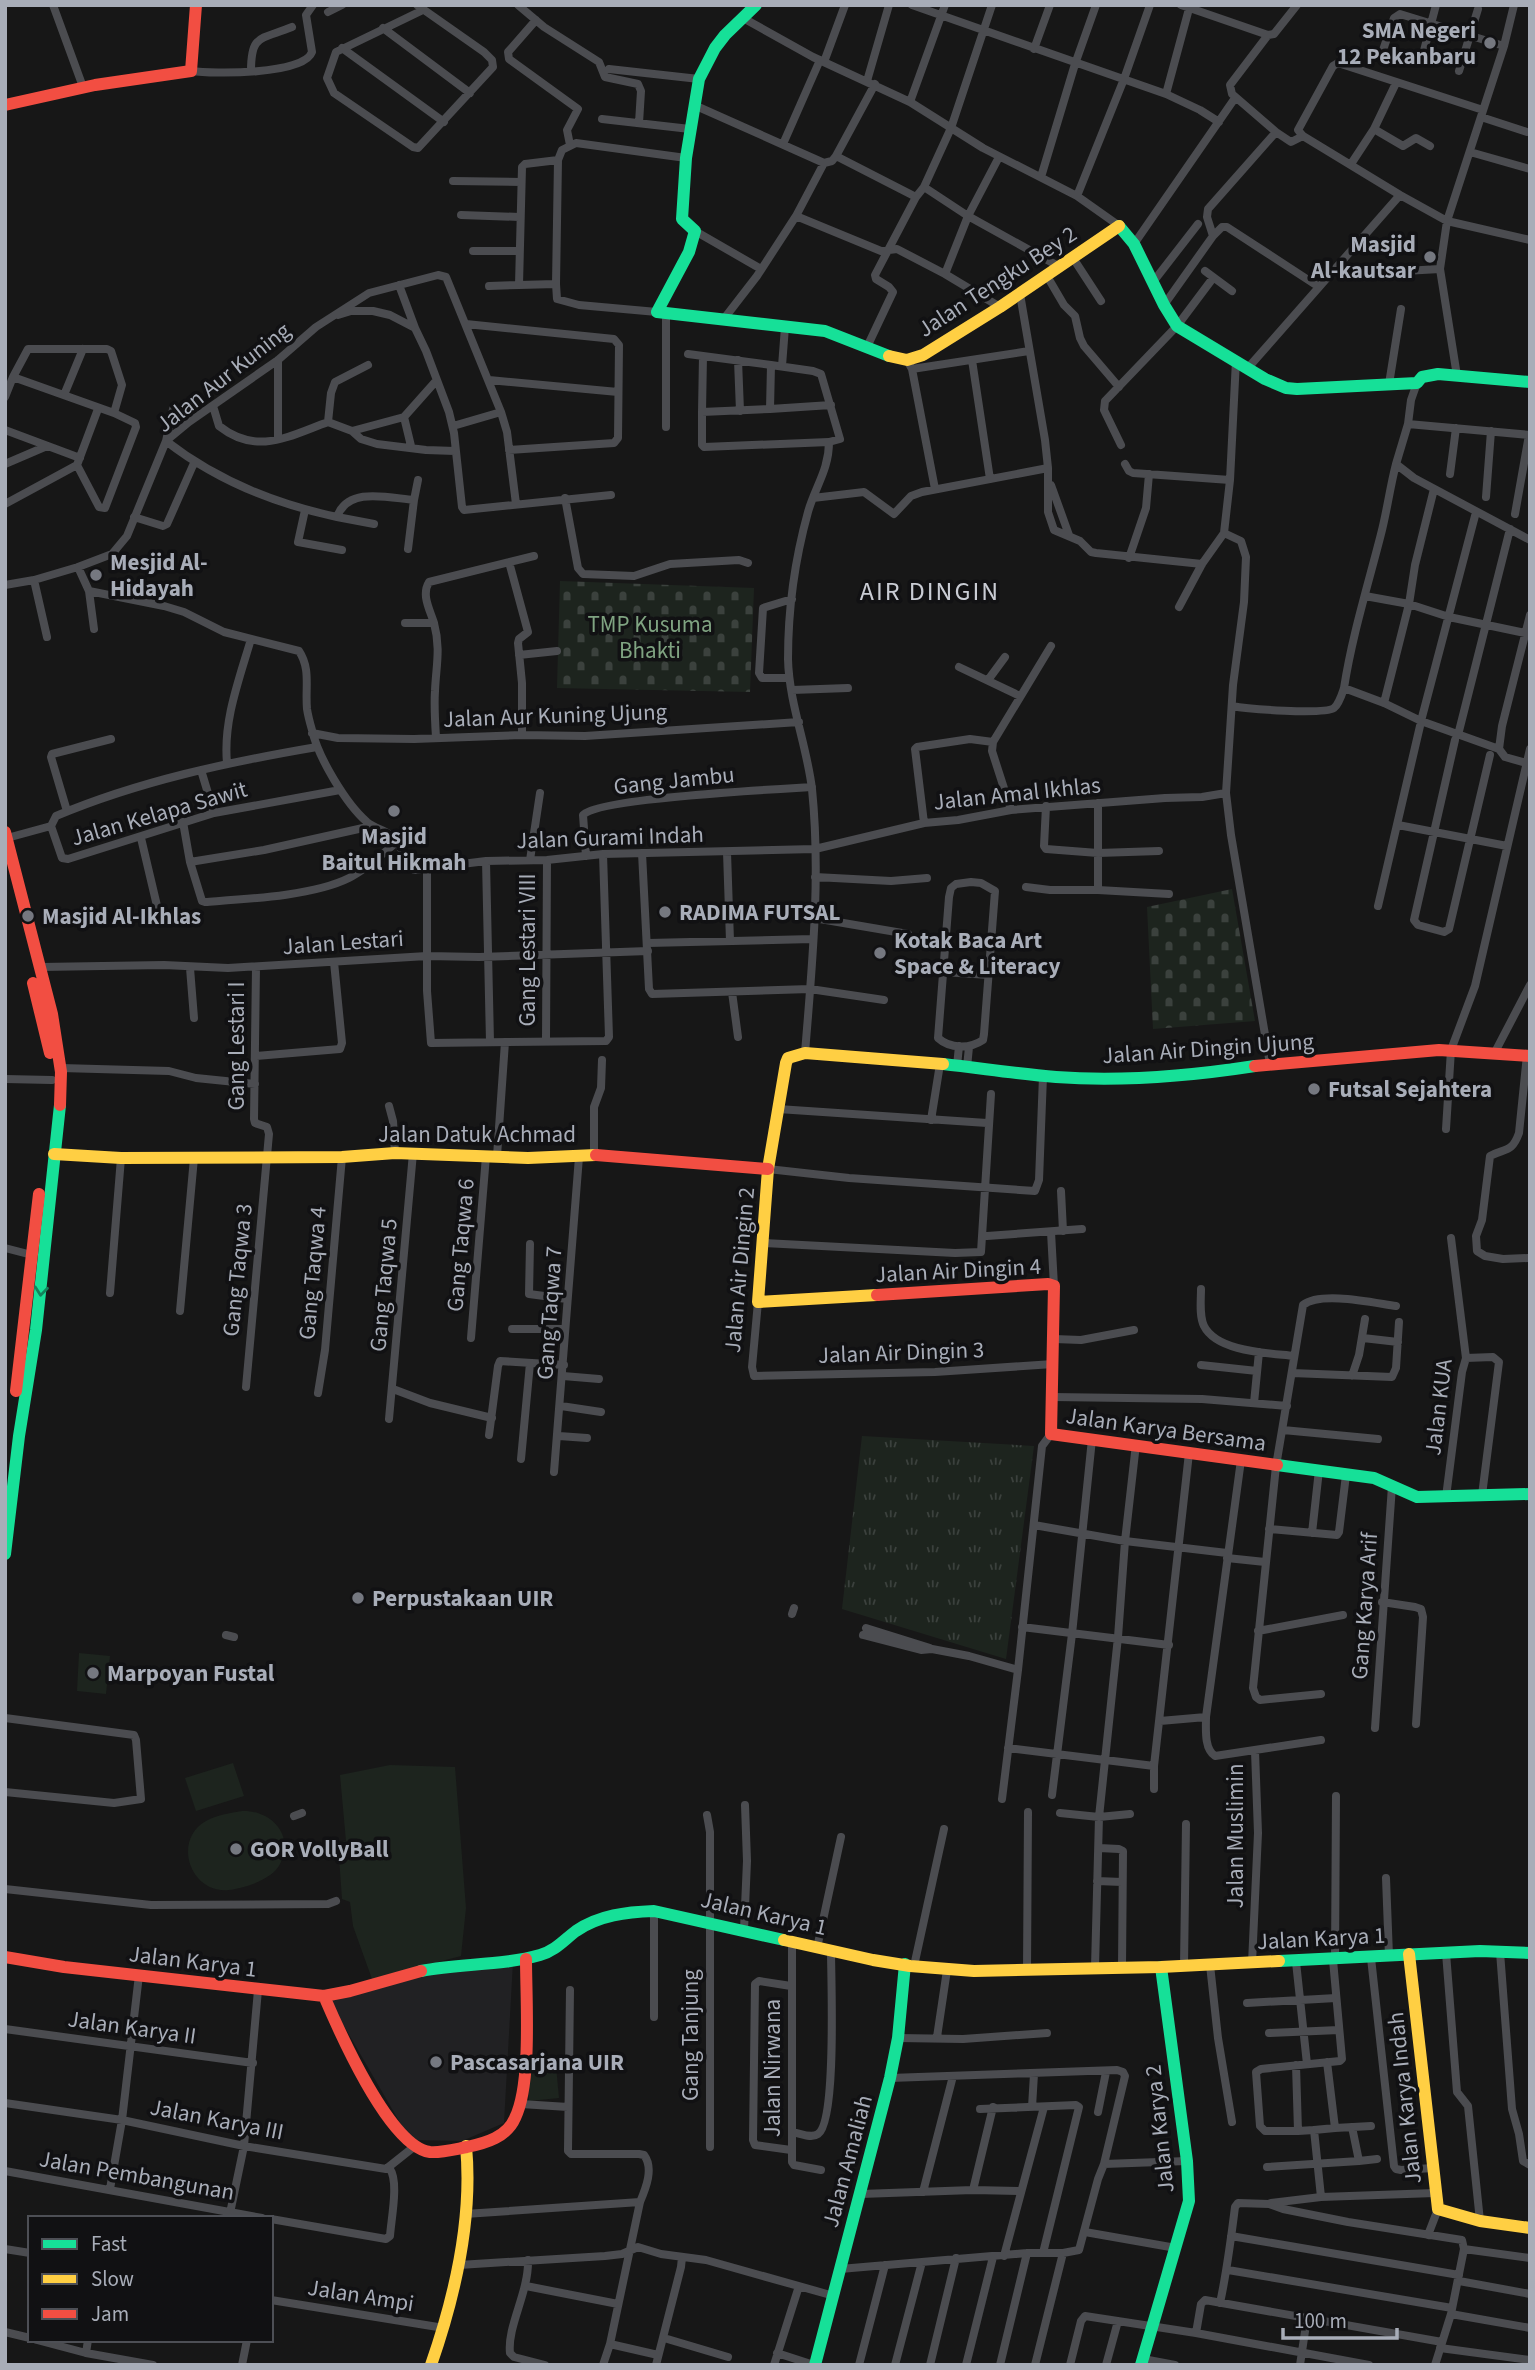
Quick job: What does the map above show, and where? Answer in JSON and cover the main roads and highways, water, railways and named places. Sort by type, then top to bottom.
[{"type":"main road","points":[[5,105],[83,87],[191,71],[196,5]]},
{"type":"main road","name":"Jalan Tengku Bey 2","points":[[756,5],[715,48],[699,79],[686,158],[681,215],[695,232],[662,313],[825,331],[910,365],[1020,295],[1118,225],[1134,244],[1177,326],[1247,369],[1286,388],[1417,383],[1429,374],[1530,382]]},
{"type":"main road","points":[[5,1487],[54,1153],[61,1068],[60,1051],[41,967],[6,835]]},
{"type":"main road","points":[[5,873],[51,1059],[52,1080],[38,1256],[5,1553]]},
{"type":"main road","name":"Jalan Air Dingin Ujung","points":[[768,1169],[787,1060],[791,1056],[805,1054],[940,1064],[1043,1076],[1150,1078],[1270,1064],[1451,1050],[1529,1056]]},
{"type":"main road","name":"Jalan Datuk Achmad","points":[[54,1153],[194,1158],[342,1157],[395,1153],[528,1158],[594,1155],[768,1169]]},
{"type":"main road","name":"Jalan Air Dingin 2","points":[[758,1302],[768,1169]]},
{"type":"main road","name":"Jalan Air Dingin 4","points":[[758,1302],[962,1291],[1041,1283],[1054,1286],[1051,1434]]},
{"type":"main road","name":"Jalan Karya Bersama","points":[[1051,1434],[1374,1478],[1403,1494],[1417,1497],[1530,1494]]},
{"type":"main road","name":"Jalan Karya 1","points":[[5,1958],[324,1996],[363,1989],[426,1970],[526,1959],[551,1952],[579,1929],[596,1920],[637,1911],[654,1911],[831,1951],[947,1970],[1161,1967],[1409,1954],[1530,1953]]},
{"type":"main road","name":"Jalan Karya Indah","points":[[1409,1954],[1438,2209],[1480,2221],[1530,2228]]},
{"type":"main road","points":[[324,1996],[352,2057],[376,2098],[407,2141],[429,2152],[466,2147],[499,2136],[511,2127],[521,2104],[526,2026],[526,1959]]},
{"type":"main road","name":"Jalan Amaliah","points":[[815,2365],[890,2078],[910,1965]]},
{"type":"main road","name":"Jalan Karya 2","points":[[1142,2362],[1188,2201],[1186,2161],[1161,1967]]},
{"type":"main road","points":[[431,2365],[444,2328],[459,2264],[469,2176],[466,2147]]},
{"type":"place","name":"SMA Negeri 12 Pekanbaru","points":[[1490,43]]},
{"type":"place","name":"Masjid Al-kautsar","points":[[1430,257]]},
{"type":"place","name":"Mesjid Al- Hidayah","points":[[96,575]]},
{"type":"place","name":"Masjid Baitul Hikmah","points":[[394,811]]},
{"type":"place","name":"RADIMA FUTSAL","points":[[665,912]]},
{"type":"place","name":"Masjid Al-Ikhlas","points":[[28,916]]},
{"type":"place","name":"Kotak Baca Art Space & Literacy","points":[[880,953]]},
{"type":"place","name":"Futsal Sejahtera","points":[[1314,1089]]},
{"type":"place","name":"Perpustakaan UIR","points":[[358,1598]]},
{"type":"place","name":"Marpoyan Fustal","points":[[93,1673]]},
{"type":"place","name":"GOR VollyBall","points":[[236,1849]]},
{"type":"place","name":"Pascasarjana UIR","points":[[436,2062]]},
{"type":"district","name":"AIR DINGIN","points":[[930,591]]},
{"type":"park label","name":"TMP Kusuma Bhakti","points":[[650,637]]}]
